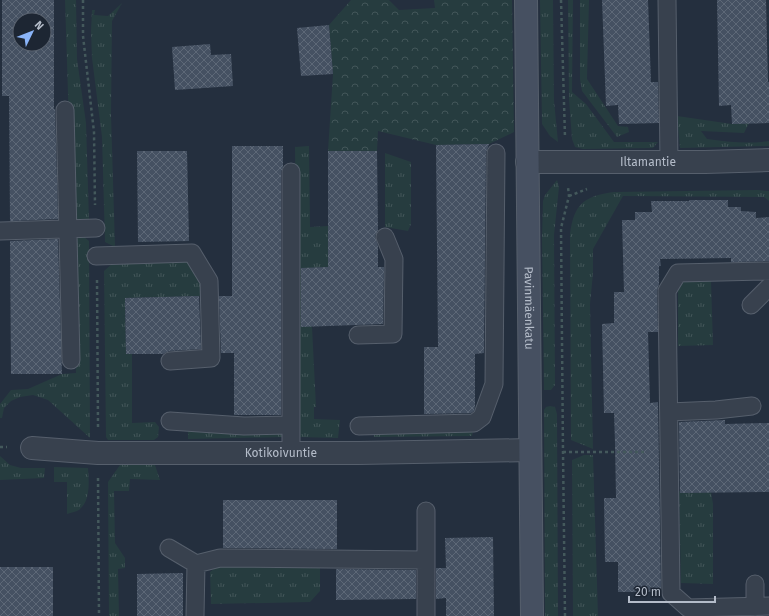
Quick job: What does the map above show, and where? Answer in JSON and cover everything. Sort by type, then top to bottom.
[{"type":"street","name":"Pavinmäenkatu","points":[[526,0],[532,616]]},
{"type":"street","name":"Iltamantie","points":[[527,162],[769,160]]},
{"type":"street","name":"Kotikoivuntie","points":[[32,448],[98,453],[291,453],[530,450]]},
{"type":"lane","points":[[667,0],[669,162]]},
{"type":"lane","points":[[65,110],[71,360]]},
{"type":"lane","points":[[359,426],[474,423],[482,417],[494,384],[496,154]]},
{"type":"lane","points":[[291,172],[291,453]]},
{"type":"lane","points":[[0,231],[96,228]]},
{"type":"lane","points":[[358,335],[393,334],[394,259],[385,237]]},
{"type":"lane","points":[[96,256],[192,253],[209,281],[211,358],[170,361]]},
{"type":"lane","points":[[755,584],[762,606],[688,608],[671,593],[667,291],[678,273],[769,270]]},
{"type":"lane","points":[[751,305],[769,287]]},
{"type":"lane","points":[[669,412],[716,410],[752,406]]},
{"type":"lane","points":[[170,421],[244,426],[291,425]]},
{"type":"lane","points":[[426,511],[426,616]]},
{"type":"lane","points":[[169,548],[196,564],[220,558],[426,560]]},
{"type":"lane","points":[[195,616],[196,564]]},
{"type":"path","points":[[561,0],[565,162],[569,196],[561,228],[565,616]]},
{"type":"path","points":[[563,452],[669,452]]},
{"type":"green space","points":[[65,0],[76,0],[77,59],[86,123],[89,220],[72,219]]},
{"type":"green space","points":[[351,0],[389,0],[399,10],[435,8],[434,0],[512,0],[514,132],[489,144],[436,145],[378,131],[377,151],[328,151],[333,74],[329,25]]},
{"type":"green space","points":[[540,0],[553,0],[554,101],[558,142],[550,136],[542,124]]},
{"type":"green space","points":[[568,0],[573,0],[572,92],[586,104],[614,142],[658,142],[653,148],[583,149],[575,147],[572,139],[569,99]]},
{"type":"green space","points":[[580,0],[589,0],[587,79],[618,126],[628,127],[629,132],[617,137],[582,91],[580,79]]},
{"type":"green space","points":[[122,3],[112,21],[111,115],[115,247],[105,242],[102,137],[92,58],[91,31],[92,10],[95,10],[94,15],[108,16]]},
{"type":"green space","points":[[677,116],[732,124],[749,123],[744,133],[701,131],[707,139],[738,142],[769,141],[769,146],[680,148]]},
{"type":"green space","points":[[309,146],[310,227],[328,226],[329,267],[311,268],[316,407],[314,407],[314,419],[340,420],[338,438],[298,437],[295,147]]},
{"type":"green space","points":[[385,153],[411,162],[411,224],[408,231],[385,227]]},
{"type":"green space","points":[[557,180],[559,187],[554,235],[555,385],[551,390],[544,390],[543,201],[545,195]]},
{"type":"green space","points":[[769,191],[769,201],[764,197],[623,196],[593,249],[593,273],[590,304],[593,449],[571,440],[570,234],[574,215],[582,203],[595,196],[614,192]]},
{"type":"green space","points":[[74,236],[84,237],[89,241],[90,438],[48,400],[33,395],[20,397],[11,401],[4,408],[2,418],[0,418],[0,404],[11,390],[28,389],[62,374],[76,373]]},
{"type":"green space","points":[[188,258],[201,274],[205,296],[125,298],[126,354],[132,354],[132,423],[155,422],[159,427],[158,437],[154,440],[108,440],[106,437],[104,271],[113,263]]},
{"type":"green space","points":[[684,281],[711,281],[713,345],[678,346],[678,289]]},
{"type":"green space","points":[[546,407],[555,407],[557,414],[558,616],[545,616],[544,410]]},
{"type":"green space","points":[[188,425],[282,429],[286,437],[188,439]]},
{"type":"green space","points":[[473,427],[472,436],[374,437],[373,429]]},
{"type":"green space","points":[[584,455],[593,455],[598,616],[573,616],[572,460]]},
{"type":"green space","points":[[0,456],[10,465],[21,468],[45,468],[44,478],[0,480]]},
{"type":"green space","points":[[120,465],[155,465],[160,480],[130,479],[129,491],[114,491],[115,543],[125,558],[125,568],[118,569],[119,616],[109,616],[108,482]]},
{"type":"green space","points":[[54,467],[88,468],[89,485],[87,498],[82,508],[77,511],[67,514],[67,482],[54,482]]},
{"type":"green space","points":[[679,491],[687,493],[711,492],[713,504],[713,584],[681,583]]},
{"type":"green space","points":[[320,566],[320,591],[310,602],[211,604],[210,572],[216,567]]},
{"type":"building","points":[[2,0],[54,0],[54,109],[58,219],[10,221],[9,96],[2,96]]},
{"type":"building","points":[[602,0],[648,0],[651,82],[658,82],[659,123],[619,124],[618,105],[606,106]]},
{"type":"building","points":[[717,0],[766,0],[769,123],[732,124],[731,105],[719,106]]},
{"type":"building","points":[[329,25],[333,74],[301,76],[297,28]]},
{"type":"building","points":[[210,44],[211,55],[231,54],[233,86],[175,90],[172,47]]},
{"type":"building","points":[[489,144],[486,153],[484,353],[475,354],[474,411],[471,413],[424,414],[424,347],[438,347],[436,145]]},
{"type":"building","points":[[232,146],[283,146],[283,167],[281,172],[281,415],[234,415],[234,353],[221,353],[219,296],[232,296]]},
{"type":"building","points":[[137,151],[187,151],[189,241],[138,242]]},
{"type":"building","points":[[328,151],[377,151],[378,230],[375,236],[378,246],[378,267],[384,267],[383,324],[301,327],[301,268],[328,267]]},
{"type":"building","points":[[728,200],[728,207],[741,207],[741,211],[756,212],[756,218],[769,217],[769,261],[731,262],[731,258],[660,259],[661,266],[659,266],[659,284],[657,291],[658,332],[648,332],[650,403],[658,402],[661,592],[618,592],[618,562],[605,562],[604,498],[616,498],[614,413],[604,413],[602,324],[614,323],[614,292],[624,292],[622,220],[635,220],[635,212],[652,212],[651,201]]},
{"type":"building","points":[[58,239],[62,374],[11,374],[10,241]]},
{"type":"building","points":[[199,296],[201,349],[169,351],[163,354],[126,354],[125,298]]},
{"type":"building","points":[[725,420],[725,424],[769,423],[769,492],[680,493],[679,422]]},
{"type":"building","points":[[223,500],[337,500],[337,549],[223,548]]},
{"type":"building","points":[[493,537],[494,616],[446,616],[446,598],[436,599],[436,568],[446,568],[445,538]]},
{"type":"building","points":[[0,567],[53,567],[53,616],[0,616]]},
{"type":"building","points":[[336,569],[416,570],[416,599],[336,600]]},
{"type":"building","points":[[183,573],[183,616],[137,616],[137,574]]}]
